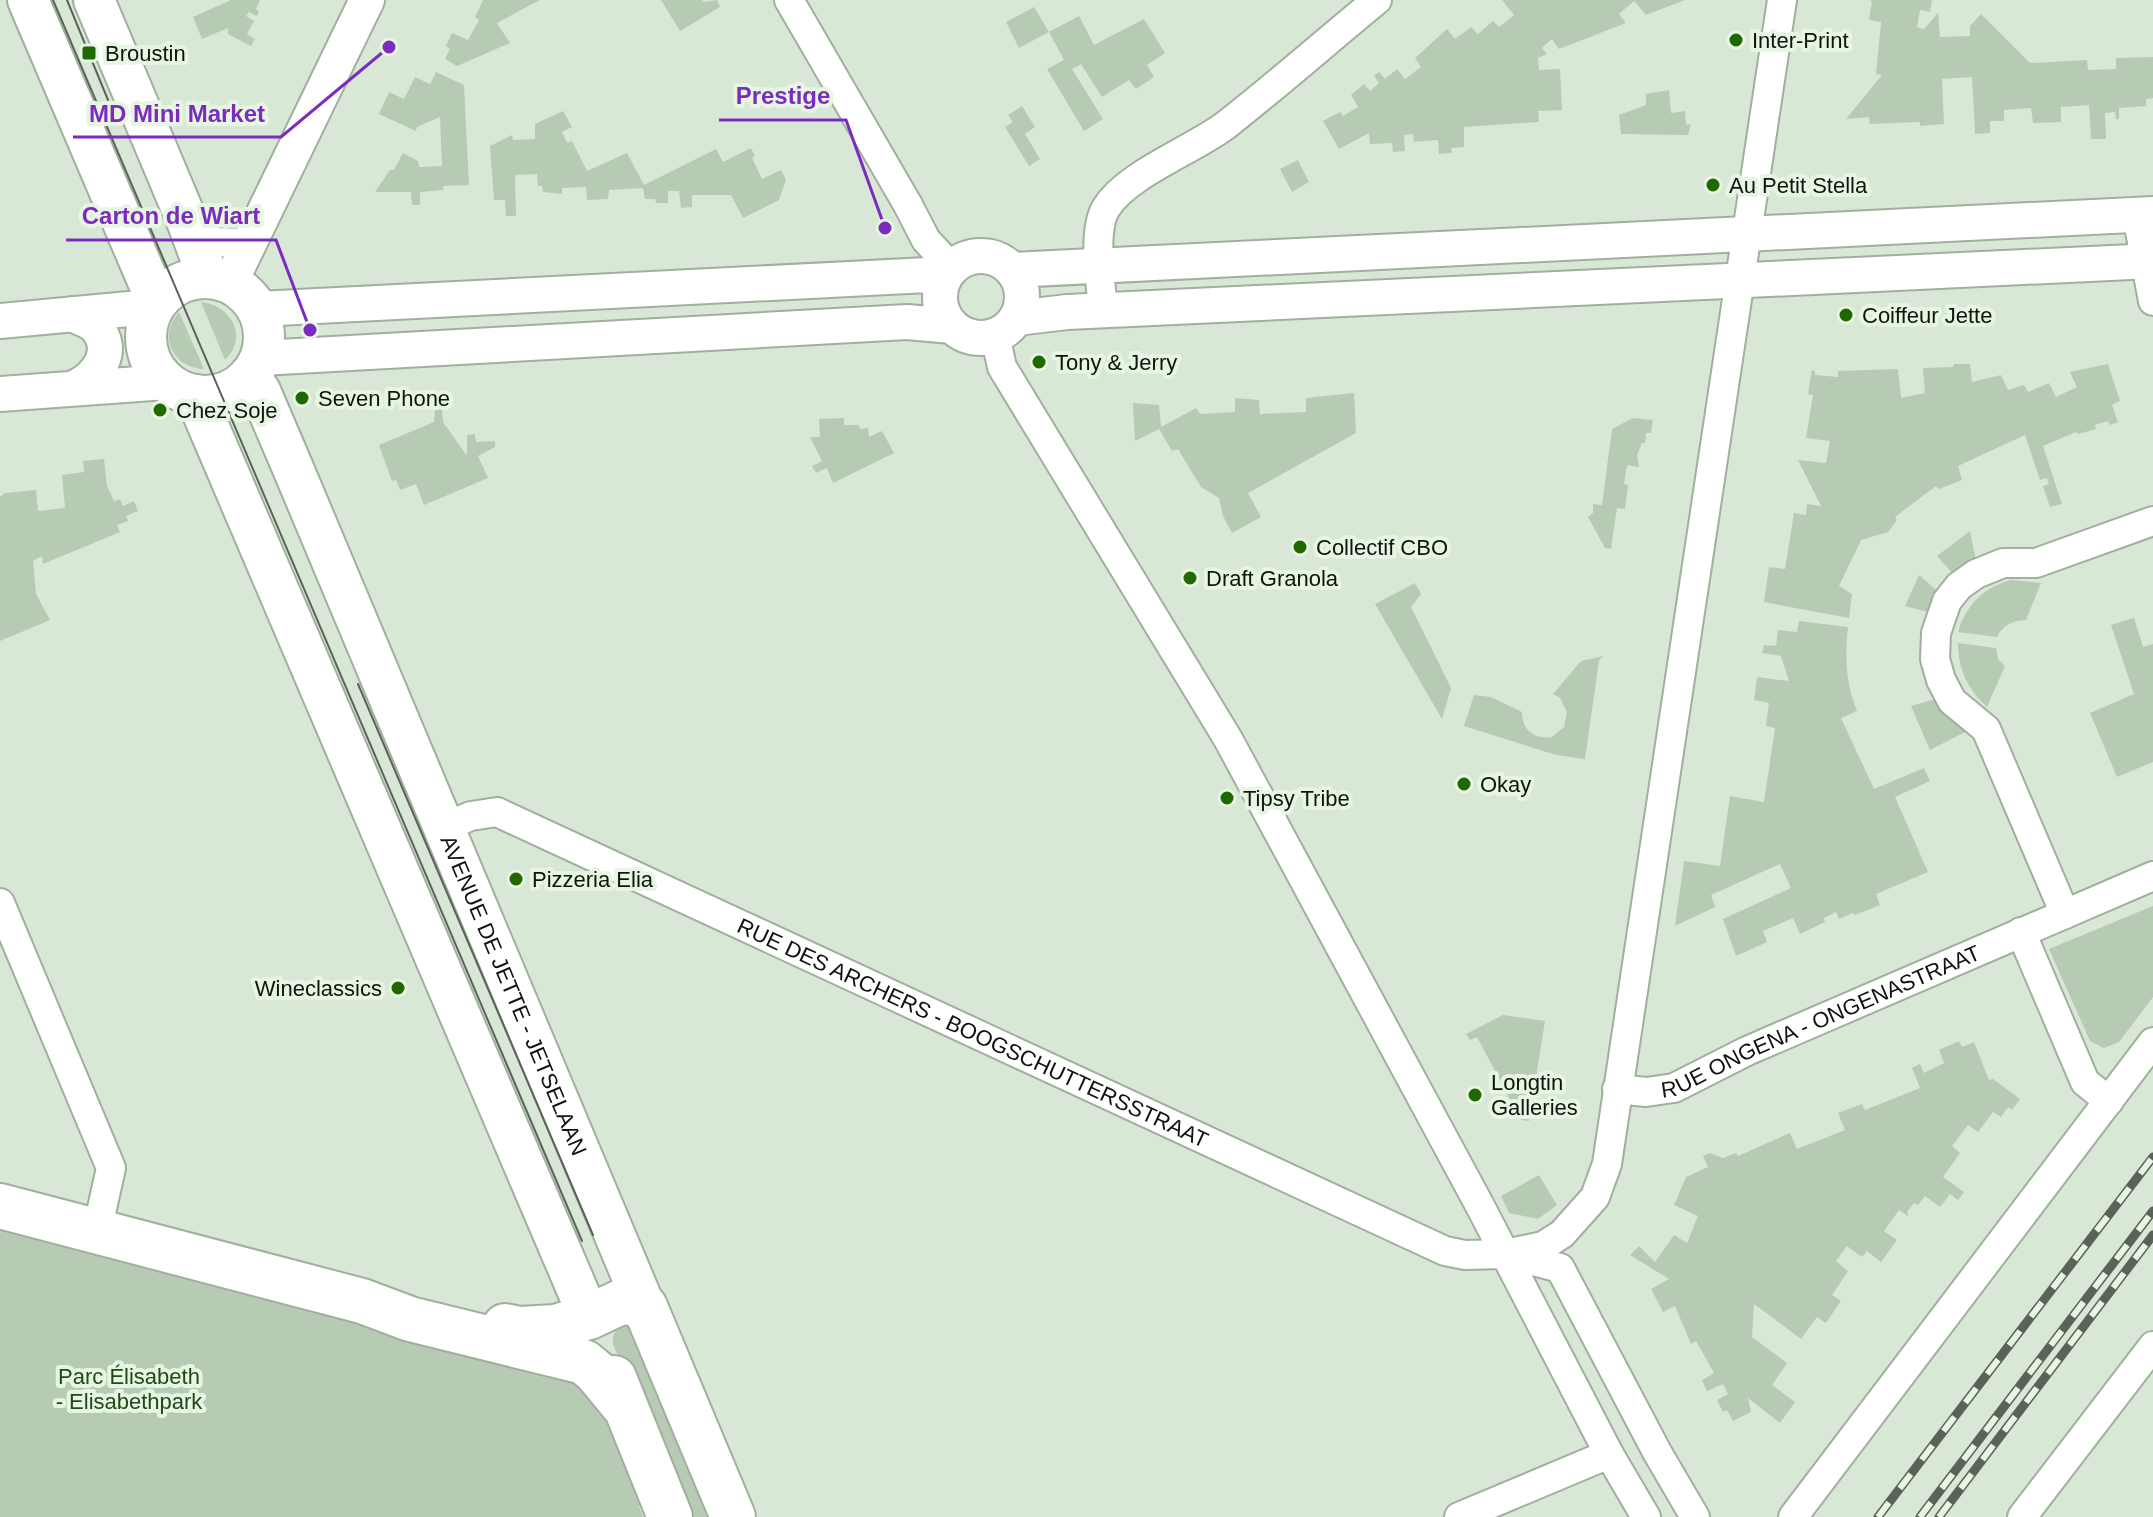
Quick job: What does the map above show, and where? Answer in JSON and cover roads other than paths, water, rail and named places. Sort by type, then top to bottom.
[{"type":"main road","points":[[28,0],[154,307]]},
{"type":"main road","points":[[94,0],[187,221],[265,335],[255,367],[240,384],[221,394],[180,388]]},
{"type":"main road","points":[[232,290],[175,285],[154,307],[147,322],[146,345],[157,371],[180,388],[236,496],[589,1317],[670,1517]]},
{"type":"main road","name":"AVENUE DE JETTE - JETSELAAN","points":[[255,367],[260,391],[733,1517]]},
{"type":"main road","points":[[0,1206],[362,1301],[410,1319],[584,1362],[623,1405]]},
{"type":"main road","points":[[362,1301],[413,1305],[520,1329],[555,1327],[589,1317],[623,1301],[645,1307]]},
{"type":"street","points":[[367,0],[249,243],[232,290],[950,271]]},
{"type":"street","points":[[789,0],[926,240],[950,271]]},
{"type":"street","points":[[1103,310],[1101,218],[1107,206],[1125,188],[1223,127],[1377,0]]},
{"type":"street","points":[[1505,1254],[1543,1246],[1562,1234],[1595,1197],[1607,1164],[1782,0]]},
{"type":"street","points":[[1013,270],[2145,214],[2153,301]]},
{"type":"street","points":[[187,221],[213,242],[249,243]]},
{"type":"street","points":[[952,326],[940,301],[941,287],[950,271],[964,260],[990,257],[1003,261],[1013,270],[1021,285],[1022,302],[1006,327],[1002,367],[1228,739],[1609,1454],[1646,1517]]},
{"type":"street","points":[[255,367],[907,322],[952,326],[972,337],[1006,327],[1103,310],[2150,261]]},
{"type":"street","points":[[0,321],[154,307]]},
{"type":"street","points":[[72,314],[94,324],[102,335],[104,349],[99,372],[89,382],[74,388]]},
{"type":"street","points":[[0,394],[74,388],[180,388]]},
{"type":"street","points":[[2065,914],[1986,729],[1952,701],[1941,680],[1935,659],[1936,633],[1947,601],[1959,586],[1976,574],[2003,563],[2036,563],[2153,521]]},
{"type":"street","name":"RUE DES ARCHERS - BOOGSCHUTTERSSTRAAT","points":[[444,827],[471,816],[497,812],[1445,1251],[1465,1255],[1505,1254]]},
{"type":"street","name":"RUE ONGENA - ONGENASTRAAT","points":[[1617,1089],[1646,1092],[1674,1088],[1747,1051],[2153,876]]},
{"type":"street","points":[[0,903],[111,1168],[97,1231]]},
{"type":"street","points":[[2021,932],[2085,1082],[2109,1101]]},
{"type":"street","points":[[1793,1517],[2153,1042]]},
{"type":"street","points":[[1505,1254],[1560,1268],[1657,1452],[1695,1517]]},
{"type":"street","points":[[2022,1517],[2153,1346]]},
{"type":"street","points":[[1459,1517],[1609,1454]]},
{"type":"tram line","points":[[53,0],[582,1241]]},
{"type":"tram line","points":[[67,0],[108,100]]},
{"type":"tram line","points":[[358,684],[593,1235]]},
{"type":"railway","points":[[1878,1517],[2153,1157]]},
{"type":"railway","points":[[1920,1517],[2153,1211]]},
{"type":"railway","points":[[1939,1517],[2153,1235]]},
{"type":"place","name":"Inter-Print","points":[[1736,40]]},
{"type":"place","name":"MD Mini Market","points":[[389,47]]},
{"type":"place","name":"Broustin","points":[[89,53]]},
{"type":"place","name":"Au Petit Stella","points":[[1713,185]]},
{"type":"place","name":"Prestige","points":[[885,228]]},
{"type":"place","name":"Coiffeur Jette","points":[[1846,315]]},
{"type":"place","name":"Carton de Wiart","points":[[310,330]]},
{"type":"place","name":"Tony & Jerry","points":[[1039,362]]},
{"type":"place","name":"Seven Phone","points":[[302,398]]},
{"type":"place","name":"Chez Soje","points":[[160,410]]},
{"type":"place","name":"Collectif CBO","points":[[1300,547]]},
{"type":"place","name":"Draft Granola","points":[[1190,578]]},
{"type":"place","name":"Okay","points":[[1464,784]]},
{"type":"place","name":"Tipsy Tribe","points":[[1227,798]]},
{"type":"place","name":"Pizzeria Elia","points":[[516,879]]},
{"type":"place","name":"Wineclassics","points":[[398,988]]},
{"type":"place","name":"Longtin Galleries","points":[[1475,1095]]},
{"type":"park label","name":"Parc Élisabeth - Elisabethpark","points":[[129,1388]]}]
